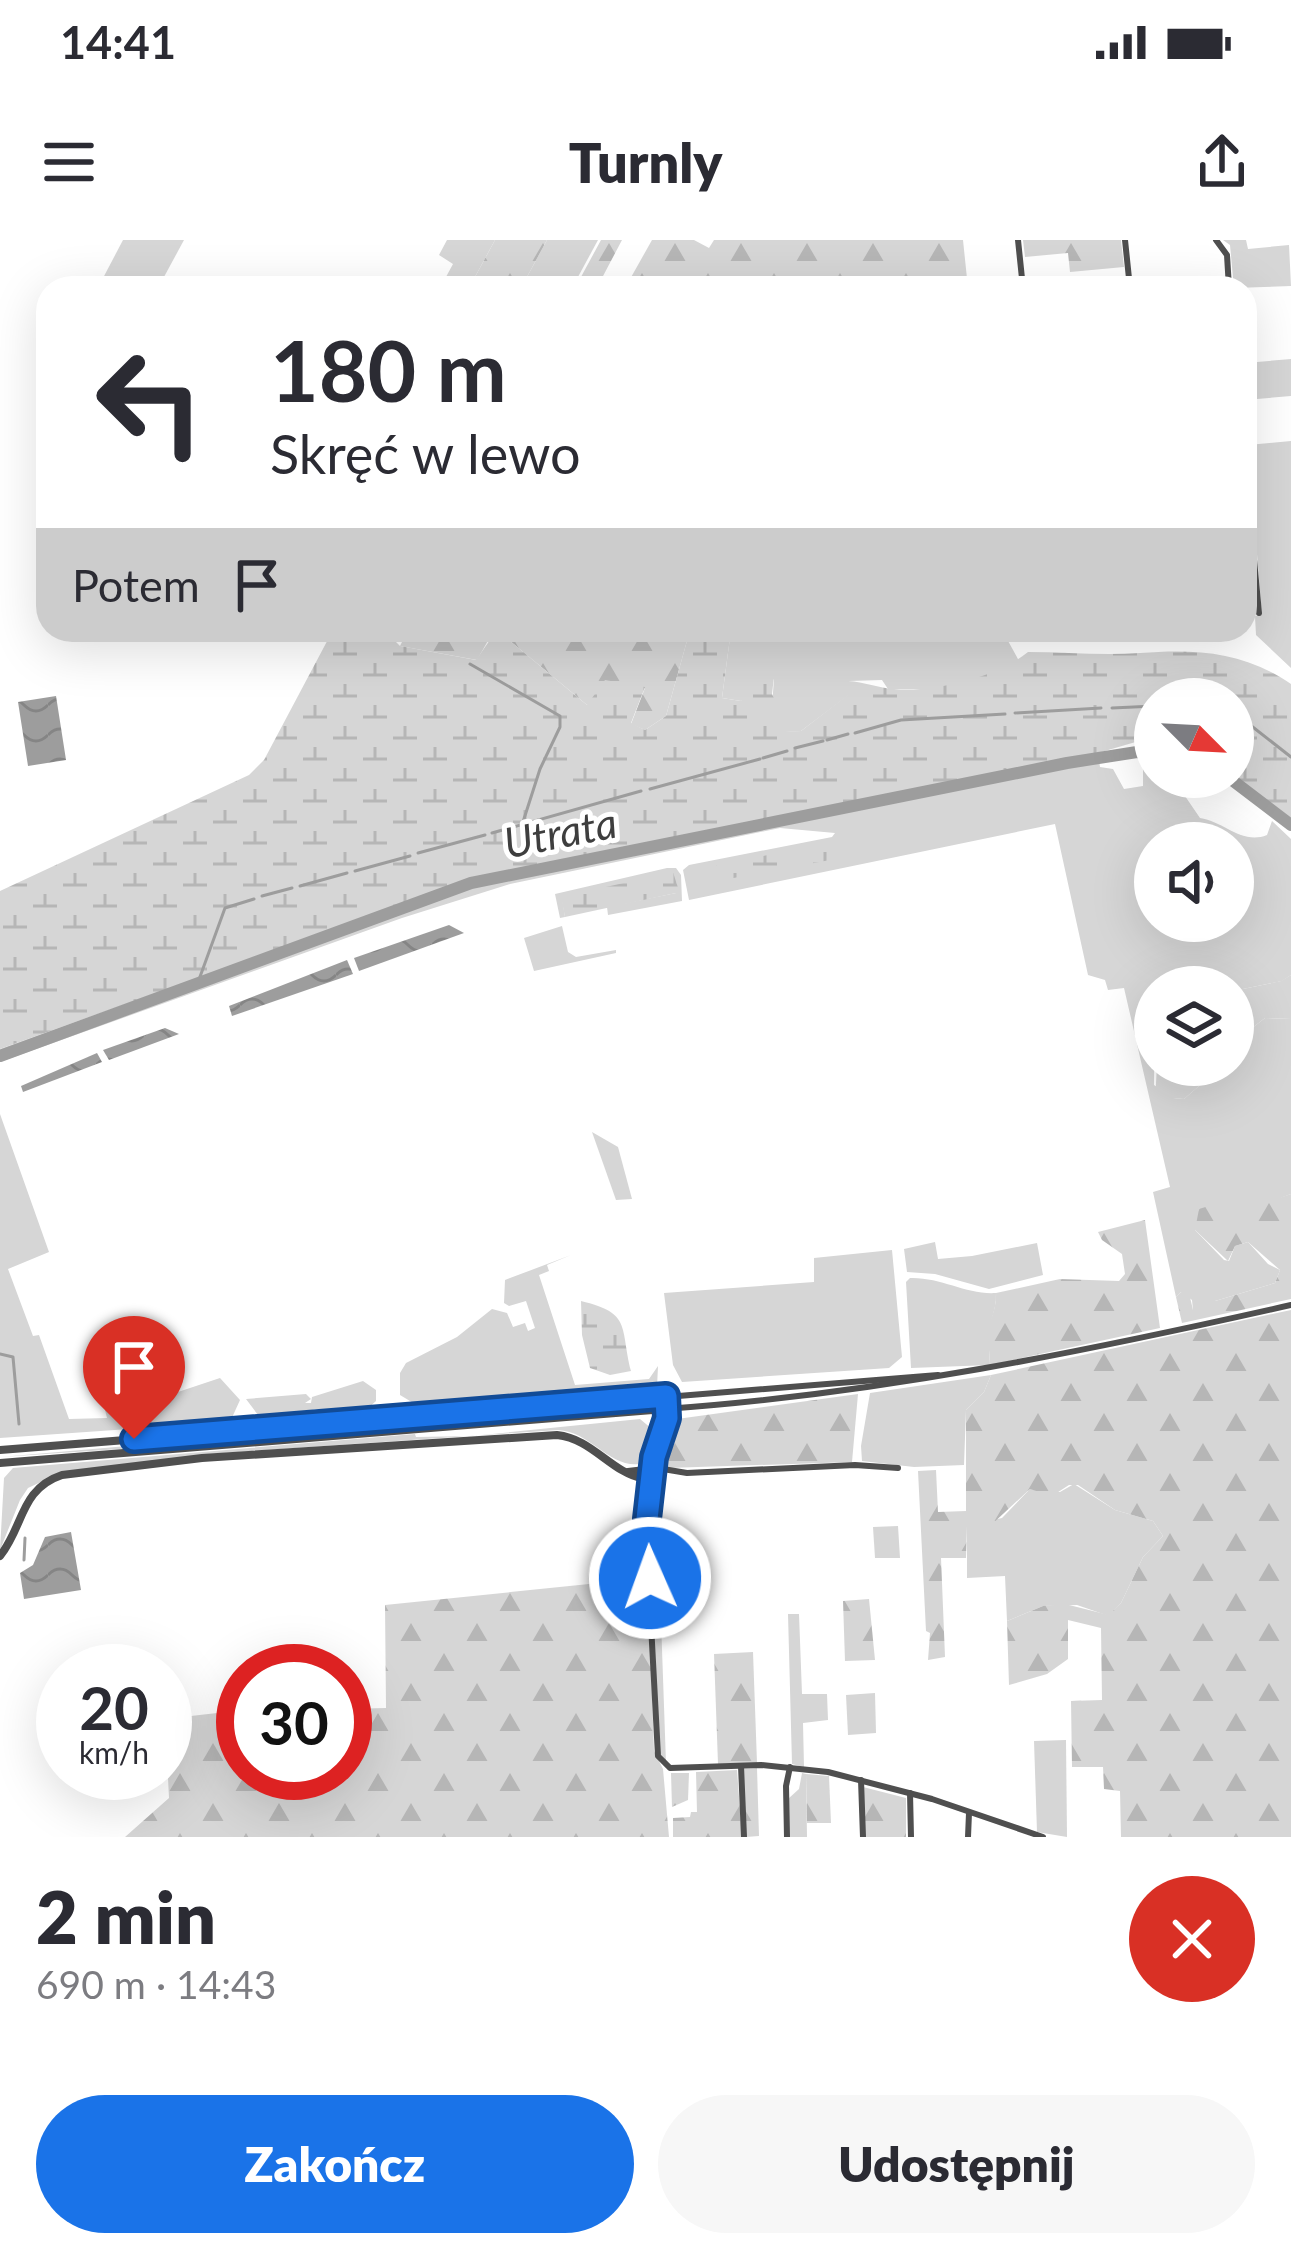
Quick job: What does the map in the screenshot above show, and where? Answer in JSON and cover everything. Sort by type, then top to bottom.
[{"type":"street","points":[[1018,240],[1021,276]]},
{"type":"street","points":[[1125,240],[1129,276]]},
{"type":"street","points":[[1216,240],[1227,255],[1228,276]]},
{"type":"street","points":[[1257,592],[1259,613]]},
{"type":"street","points":[[0,1463],[845,1392],[1039,1361],[1291,1305]]},
{"type":"street","points":[[0,1450],[941,1376]]},
{"type":"street","points":[[666,1396],[646,1530],[657,1752],[666,1766],[790,1767],[862,1780],[1017,1833],[1043,1837]]},
{"type":"street","points":[[0,1556],[32,1494],[49,1480],[202,1458],[557,1435],[583,1441],[607,1462],[644,1479],[663,1469],[692,1473],[855,1465],[898,1468]]},
{"type":"street","points":[[741,1766],[744,1837]]},
{"type":"street","points":[[787,1837],[790,1767]]},
{"type":"street","points":[[862,1780],[863,1837]]},
{"type":"street","points":[[910,1793],[910,1837]]},
{"type":"street","points":[[968,1837],[969,1813]]},
{"type":"green space","points":[[123,240],[184,240],[164,276],[104,276]]},
{"type":"green space","points":[[447,240],[495,240],[476,276],[446,276],[453,264],[439,255]]},
{"type":"green space","points":[[495,240],[547,240],[528,276],[476,276]]},
{"type":"green space","points":[[547,240],[598,240],[578,276],[528,276]]},
{"type":"green space","points":[[601,240],[622,240],[603,276],[582,276]]},
{"type":"green space","points":[[652,240],[694,240],[709,248],[714,240],[963,240],[967,276],[632,276]]},
{"type":"green space","points":[[1023,240],[1121,240],[1124,267],[1070,272],[1068,253],[1025,257]]},
{"type":"green space","points":[[1223,240],[1246,240],[1248,249],[1289,245],[1291,286],[1257,287],[1257,276],[1233,276],[1230,245]]},
{"type":"green space","points":[[1291,359],[1291,396],[1257,399],[1257,362]]},
{"type":"green space","points":[[1291,441],[1291,668],[1257,636],[1257,616],[1262,615],[1257,444]]},
{"type":"green space","points":[[327,642],[396,642],[476,660],[489,642],[511,642],[587,705],[605,680],[645,687],[631,723],[645,730],[666,716],[687,642],[729,642],[722,698],[741,701],[754,681],[774,677],[772,694],[782,716],[772,732],[801,731],[849,694],[848,681],[910,690],[946,686],[1000,669],[1028,652],[1218,655],[1255,665],[1291,684],[1291,821],[1254,792],[1254,678],[1134,678],[1134,742],[464,883],[0,1049],[0,891],[249,775],[264,760]]},
{"type":"green space","points":[[402,642],[487,642],[477,660],[400,646]]},
{"type":"green space","points":[[511,642],[687,642],[666,716],[645,730],[631,724],[645,688],[587,705]]},
{"type":"green space","points":[[729,642],[1009,642],[1024,670],[934,689],[888,689],[882,680],[849,681],[850,694],[801,731],[770,733],[774,679],[741,701],[722,698]]},
{"type":"green space","points":[[1098,753],[1100,767],[1113,769],[1124,789],[1134,787],[1134,798],[1186,798],[1200,818],[1212,822],[1134,822],[1134,942],[1254,942],[1254,837],[1267,835],[1272,821],[1291,839],[1291,975],[1254,987],[1254,966],[1134,966],[1134,1031],[1124,988],[1108,990],[1105,980],[1088,975],[1055,824],[689,900],[683,870],[689,865],[835,833],[780,828],[510,884],[0,1062],[0,1049],[464,883]]},
{"type":"green space","points":[[829,842],[830,860],[691,886],[692,871]]},
{"type":"green space","points":[[676,868],[681,875],[682,901],[608,915],[607,907],[676,893],[562,898],[565,917],[560,918],[555,894]]},
{"type":"green space","points":[[673,872],[676,893],[565,917],[561,897]]},
{"type":"green space","points":[[562,926],[568,952],[576,957],[616,953],[534,971],[524,938]]},
{"type":"green space","points":[[1291,975],[1291,1019],[1265,1018],[1254,1027],[1254,987]]},
{"type":"green space","points":[[1265,1018],[1291,1019],[1291,1194],[1195,1230],[1224,1260],[1229,1261],[1235,1246],[1248,1242],[1280,1270],[1275,1283],[1215,1301],[1215,1311],[1193,1310],[1192,1300],[1181,1292],[1176,1297],[1153,1192],[1170,1187],[1147,1086],[1184,1099],[1199,1086],[1254,1086],[1254,1027]]},
{"type":"green space","points":[[1156,1086],[1199,1086],[1184,1099],[1173,1098],[1160,1107],[1155,1101]]},
{"type":"green space","points":[[0,1114],[49,1252],[8,1269],[33,1336],[39,1335],[69,1419],[107,1418],[105,1410],[130,1403],[133,1407],[220,1378],[240,1400],[230,1422],[0,1438]]},
{"type":"green space","points":[[592,1132],[618,1147],[632,1199],[616,1200]]},
{"type":"green space","points":[[1264,1189],[1279,1198],[1291,1194],[1291,1299],[1182,1323],[1176,1297],[1181,1292],[1189,1293],[1193,1310],[1214,1310],[1215,1301],[1275,1283],[1280,1270],[1248,1242],[1235,1246],[1228,1261],[1195,1230],[1199,1209]]},
{"type":"green space","points":[[1145,1220],[1160,1328],[990,1365],[989,1350],[982,1350],[996,1293],[1060,1279],[1119,1281],[1125,1274],[1122,1254],[1098,1232]]},
{"type":"green space","points":[[935,1242],[938,1259],[1037,1243],[1043,1275],[989,1289],[935,1274],[907,1272],[904,1249]]},
{"type":"green space","points":[[892,1250],[902,1357],[889,1368],[682,1382],[673,1365],[664,1293],[814,1282],[814,1258]]},
{"type":"green space","points":[[571,1255],[547,1265],[549,1271],[539,1275],[575,1385],[649,1379],[658,1366],[657,1387],[415,1404],[400,1395],[400,1373],[406,1363],[457,1337],[492,1309],[507,1313],[513,1327],[525,1323],[528,1331],[535,1328],[526,1301],[504,1303],[505,1280]]},
{"type":"green space","points":[[910,1278],[996,1293],[983,1350],[989,1350],[990,1365],[911,1368],[906,1282]]},
{"type":"green space","points":[[581,1301],[609,1311],[621,1324],[631,1371],[610,1375],[590,1368]]},
{"type":"green space","points":[[1291,1310],[1291,1837],[1121,1837],[1120,1791],[1104,1789],[1103,1767],[1072,1767],[1071,1701],[1102,1700],[1101,1628],[1068,1620],[1068,1659],[1047,1674],[1009,1685],[1007,1621],[1043,1606],[1065,1604],[1109,1615],[1121,1603],[1143,1557],[1163,1536],[1153,1521],[1115,1510],[1078,1485],[1052,1496],[1030,1489],[989,1527],[967,1526],[966,1558],[941,1558],[945,1657],[928,1660],[918,1471],[936,1470],[938,1512],[966,1511],[966,1410],[984,1392],[991,1375]]},
{"type":"green space","points":[[991,1375],[984,1392],[966,1410],[964,1465],[914,1467],[862,1461],[870,1393]]},
{"type":"green space","points":[[363,1381],[376,1390],[376,1401],[365,1411],[315,1409],[292,1417],[261,1419],[246,1399],[306,1394],[311,1399],[305,1403],[311,1403],[312,1397]]},
{"type":"green space","points":[[858,1394],[852,1462],[668,1468],[663,1462],[677,1419]]},
{"type":"green space","points":[[629,1403],[548,1415],[422,1425],[422,1419]]},
{"type":"green space","points":[[640,1419],[652,1429],[645,1463],[633,1464],[570,1432],[475,1436]]},
{"type":"green space","points":[[380,1424],[180,1445],[1,1457]]},
{"type":"green space","points":[[415,1434],[470,1436],[208,1454],[62,1472],[28,1488],[0,1550],[4,1478],[13,1468]]},
{"type":"green space","points":[[1074,1484],[1115,1510],[1153,1521],[1163,1536],[1143,1557],[1121,1603],[1109,1616],[1077,1605],[1043,1606],[1007,1621],[1005,1576],[967,1578],[967,1526],[1002,1518],[1030,1489],[1060,1492]]},
{"type":"green space","points":[[655,1506],[666,1763],[659,1751],[649,1544]]},
{"type":"green space","points":[[898,1526],[900,1558],[875,1558],[873,1527]]},
{"type":"green space","points":[[648,1578],[654,1751],[663,1769],[669,1837],[125,1837],[167,1800],[192,1800],[192,1716],[216,1713],[216,1800],[372,1800],[372,1708],[386,1708],[385,1605]]},
{"type":"green space","points":[[869,1599],[875,1660],[845,1661],[843,1601]]},
{"type":"green space","points":[[788,1614],[799,1614],[802,1694],[827,1694],[828,1720],[803,1723],[804,1767],[792,1764]]},
{"type":"green space","points":[[753,1652],[757,1763],[718,1764],[714,1654]]},
{"type":"green space","points":[[875,1693],[876,1733],[848,1735],[846,1695]]},
{"type":"green space","points":[[1066,1740],[1067,1837],[1037,1832],[1034,1741]]},
{"type":"green space","points":[[757,1768],[759,1836],[746,1837],[743,1769]]},
{"type":"green space","points":[[737,1770],[742,1837],[673,1837],[673,1818],[697,1812],[696,1772]]},
{"type":"green space","points":[[671,1773],[689,1773],[688,1800],[672,1807]]},
{"type":"green space","points":[[802,1773],[806,1774],[807,1837],[789,1837],[788,1799],[799,1789]]},
{"type":"green space","points":[[806,1774],[829,1776],[831,1823],[807,1823]]},
{"type":"green space","points":[[863,1787],[906,1798],[906,1837],[865,1837]]},
{"type":"water","points":[[56,696],[66,760],[28,766],[18,702]]},
{"type":"water","points":[[449,925],[464,933],[359,971],[354,958]]},
{"type":"water","points":[[347,960],[353,974],[232,1016],[229,1006]]},
{"type":"water","points":[[165,1028],[179,1034],[109,1060],[103,1050]]},
{"type":"water","points":[[97,1053],[102,1062],[23,1092],[21,1086]]},
{"type":"water","points":[[71,1532],[81,1590],[24,1599],[20,1573],[33,1565],[45,1537]]},
{"type":"waterway","points":[[470,664],[560,716],[560,727],[522,825]]},
{"type":"waterway","points":[[1112,708],[1134,707]]},
{"type":"waterway","points":[[1015,713],[1101,708]]},
{"type":"waterway","points":[[855,733],[901,720],[1005,714]]},
{"type":"waterway","points":[[1254,728],[1291,757]]},
{"type":"waterway","points":[[827,740],[848,734]]},
{"type":"waterway","points":[[795,748],[823,741]]},
{"type":"waterway","points":[[763,758],[787,751]]},
{"type":"waterway","name":"Utrata","points":[[0,1056],[471,883],[1134,752]]},
{"type":"waterway","points":[[650,789],[760,759]]},
{"type":"waterway","points":[[492,833],[641,791]]},
{"type":"waterway","name":"Utrata","points":[[1254,797],[1291,825]]},
{"type":"waterway","points":[[418,853],[485,835]]},
{"type":"waterway","points":[[355,871],[410,856]]},
{"type":"waterway","points":[[300,886],[347,873]]},
{"type":"waterway","points":[[262,896],[292,888]]},
{"type":"waterway","points":[[197,985],[225,908],[254,899]]},
{"type":"waterway","points":[[0,1354],[13,1357],[19,1424]]},
{"type":"waterway","points":[[24,1560],[25,1538]]},
{"type":"route","points":[[134,1439],[666,1396],[667,1418],[654,1457],[646,1530],[650,1578]]}]
